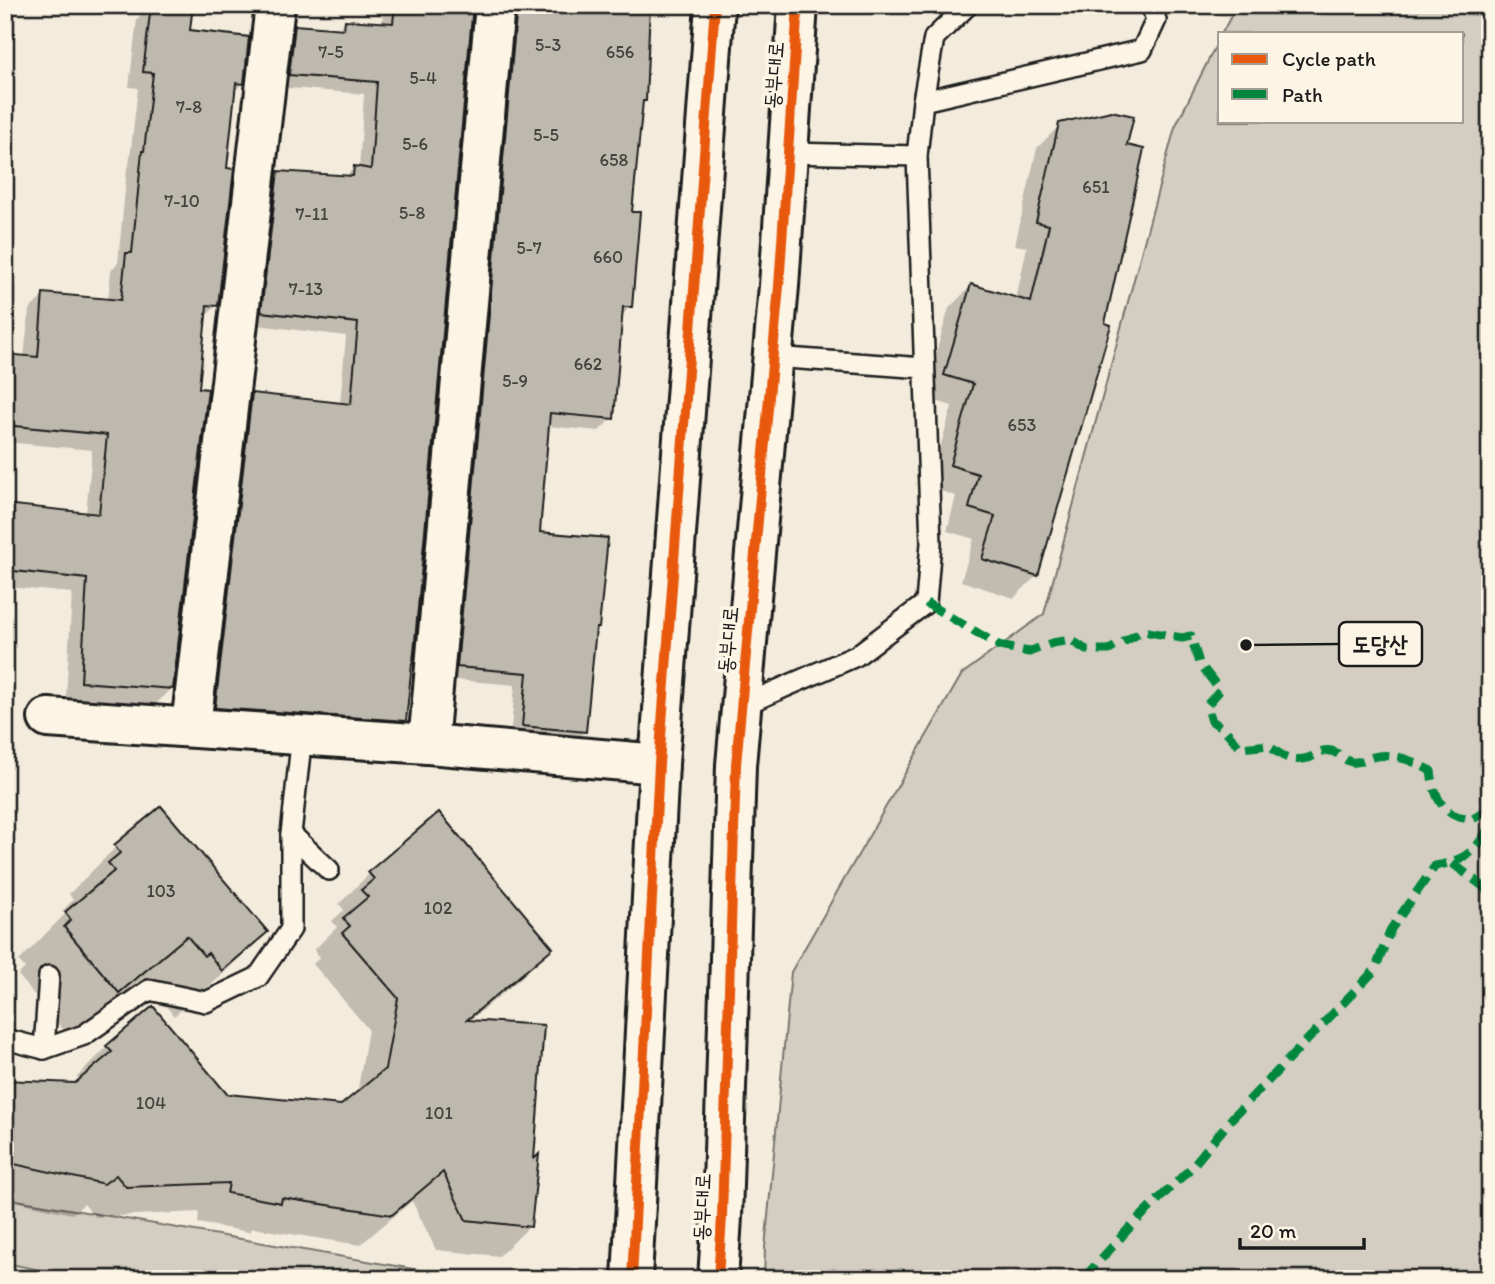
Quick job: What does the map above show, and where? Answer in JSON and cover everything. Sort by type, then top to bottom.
[{"type":"main road","points":[[191,726],[275,5]]},
{"type":"main road","points":[[428,744],[495,5]]},
{"type":"main road","points":[[632,1279],[659,764],[716,5]]},
{"type":"main road","name":"동부대로","points":[[718,1279],[736,765],[773,357],[798,5]]},
{"type":"main road","points":[[48,718],[191,726],[659,764]]},
{"type":"lane","points":[[741,706],[856,656],[926,603],[931,543],[917,156],[934,38],[968,5]]},
{"type":"lane","points":[[923,101],[1142,50],[1156,20],[1151,5]]},
{"type":"lane","points":[[788,153],[917,156]]},
{"type":"lane","points":[[773,357],[924,368]]},
{"type":"lane","points":[[5,1039],[44,1049],[85,1035],[149,990],[206,1002],[258,977],[291,929],[291,834],[302,735]]},
{"type":"lane","points":[[291,834],[329,870]]},
{"type":"lane","points":[[44,1049],[49,975]]},
{"type":"shaded area","points":[[1237,5],[1490,5],[1490,1279],[764,1279],[791,972],[962,674],[1044,614],[1175,127],[1218,41],[1218,122],[1464,122],[1464,32],[1223,32]]},
{"type":"shaded area","points":[[5,1198],[471,1279],[85,1279],[5,1263]]},
{"type":"building","points":[[151,5],[193,5],[190,30],[249,37],[244,84],[236,83],[227,168],[234,169],[218,306],[207,305],[199,388],[208,389],[173,689],[81,682],[87,579],[5,570],[5,504],[99,514],[107,435],[5,425],[5,354],[38,357],[43,293],[121,300],[126,253],[132,253],[153,73],[143,72]]},
{"type":"building","points":[[395,5],[473,5],[406,721],[215,708],[252,393],[351,404],[358,323],[261,312],[278,171],[353,176],[354,166],[371,169],[377,82],[289,75],[295,25],[344,29],[345,20],[393,23]]},
{"type":"building","points":[[517,5],[650,5],[646,101],[643,101],[632,212],[640,212],[632,307],[623,307],[614,419],[550,413],[540,532],[608,538],[586,732],[522,726],[527,673],[457,667]]},
{"type":"building","points":[[1111,111],[1134,116],[1127,145],[1144,149],[1105,323],[1111,325],[1038,576],[982,559],[995,516],[969,508],[978,474],[950,465],[973,384],[944,375],[971,284],[1031,302],[1049,225],[1036,222],[1059,123]]},
{"type":"building","points":[[161,806],[268,932],[222,971],[208,953],[204,956],[187,936],[119,993],[64,927],[71,920],[65,912],[114,871],[108,863],[120,853],[114,845]]},
{"type":"building","points":[[439,812],[553,948],[467,1020],[544,1025],[534,1159],[539,1154],[531,1227],[466,1220],[443,1172],[392,1215],[282,1198],[281,1203],[227,1193],[229,1183],[126,1187],[116,1175],[104,1184],[5,1162],[5,1080],[75,1083],[112,1052],[106,1046],[153,1006],[227,1094],[341,1105],[385,1069],[398,998],[342,933],[350,926],[343,918],[368,897],[361,890],[374,879],[368,872]]},
{"type":"marked path","points":[[926,603],[1000,646],[1029,652],[1052,643],[1071,640],[1086,650],[1109,650],[1143,631],[1182,638],[1191,636],[1199,663],[1220,690],[1207,705],[1212,721],[1225,730],[1241,748],[1268,745],[1291,759],[1308,758],[1328,751],[1352,762],[1380,756],[1403,758],[1431,771],[1437,796],[1448,812],[1471,820],[1490,809]]},
{"type":"marked path","points":[[1083,1279],[1131,1226],[1191,1168],[1233,1117],[1375,970],[1391,929],[1435,866],[1462,858],[1469,853],[1490,824]]},
{"type":"marked path","points":[[1452,863],[1484,887],[1490,897]]},
{"type":"cycle path","points":[[632,1279],[659,764],[715,5]]},
{"type":"cycle path","points":[[718,1279],[736,765],[779,286],[798,5]]},
{"type":"place","name":"도당산","points":[[1246,645]]}]
